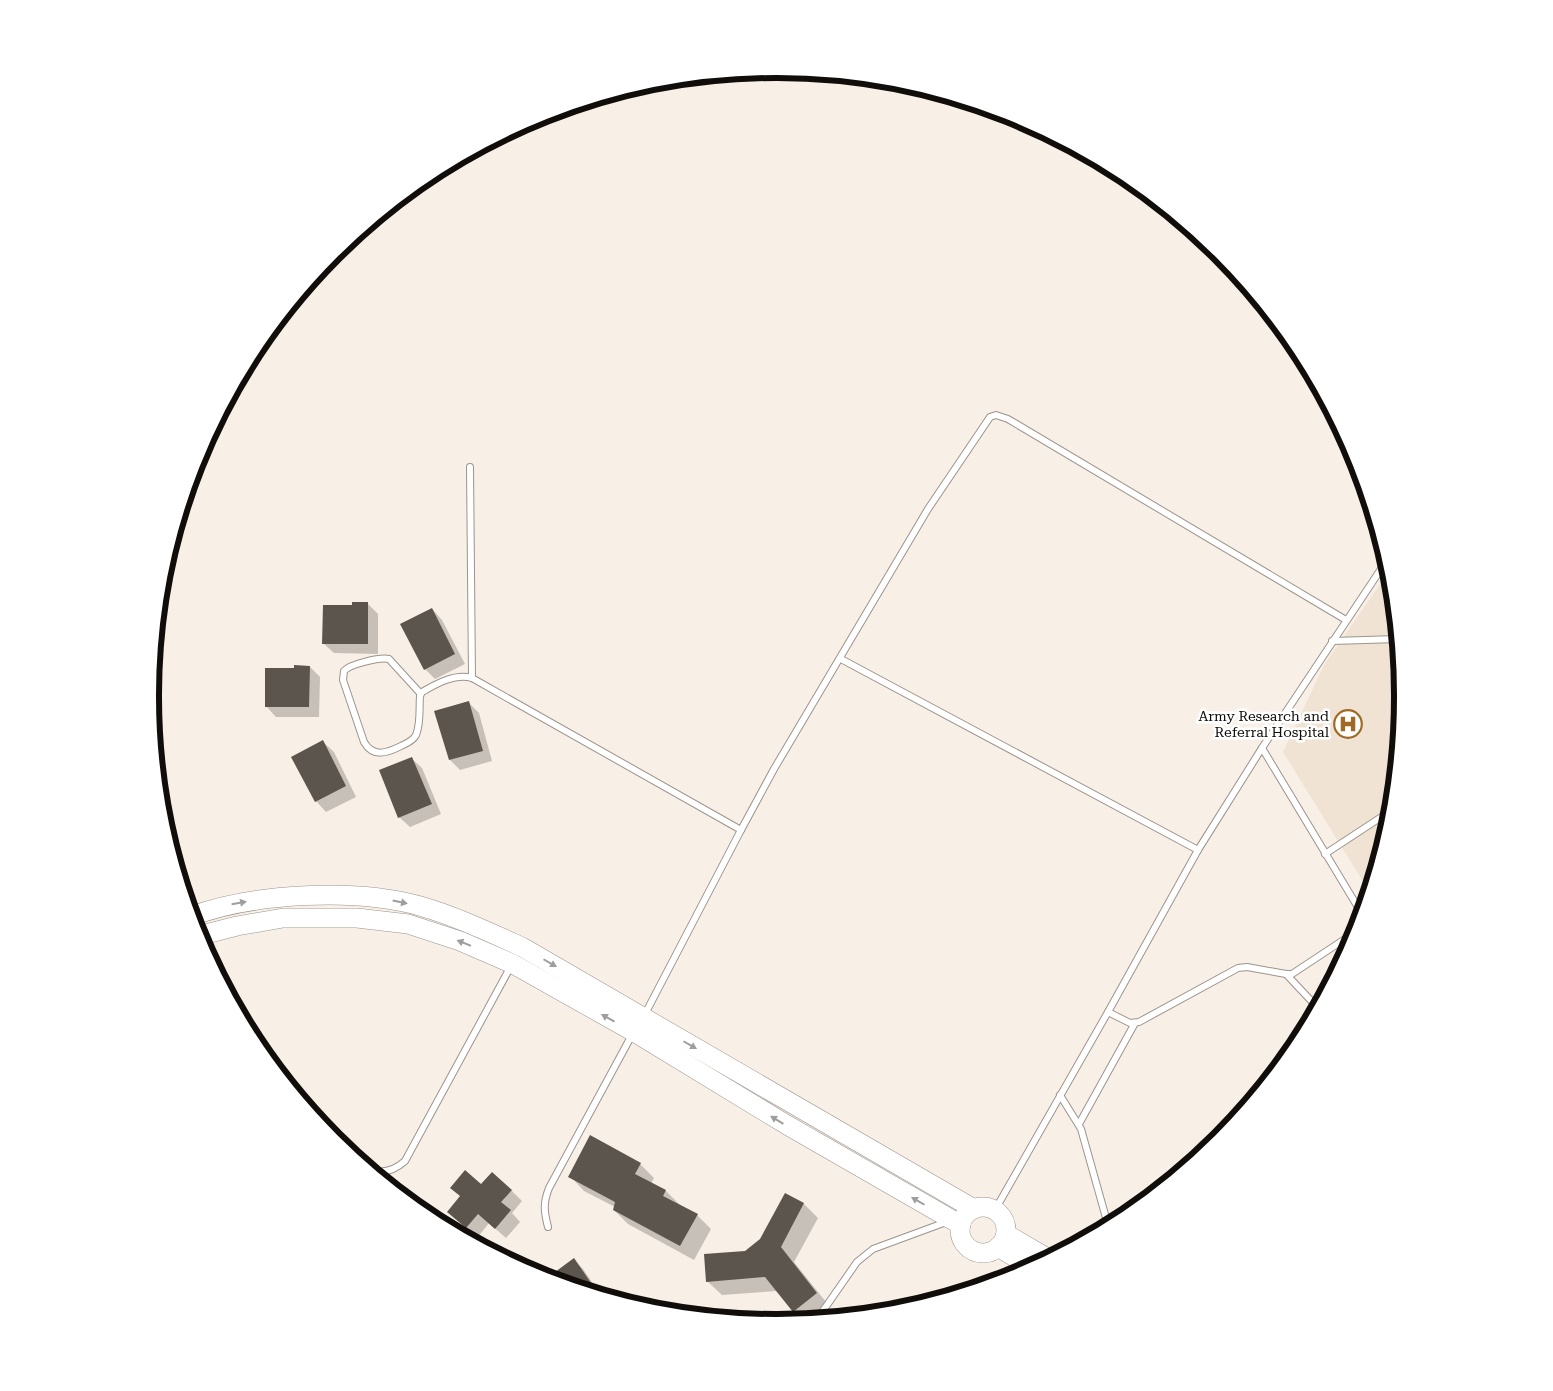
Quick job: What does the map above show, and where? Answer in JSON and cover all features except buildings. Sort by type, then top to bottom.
[{"type":"main road","points":[[199,914],[211,909],[254,901],[346,895],[419,906],[458,919],[522,947],[787,1126],[957,1222],[962,1239],[972,1249],[986,1252],[1002,1241]]},
{"type":"main road","points":[[207,934],[282,918],[356,918],[408,924],[460,941],[513,964],[638,1025],[974,1208],[988,1207],[995,1210],[1004,1220],[1002,1241]]},
{"type":"main road","points":[[957,1222],[974,1208]]},
{"type":"main road","points":[[1002,1241],[1039,1255]]},
{"type":"main road","points":[[1002,1241],[1024,1261]]},
{"type":"lane","points":[[548,1227],[544,1212],[544,1200],[549,1188],[774,769],[928,509],[990,417],[996,415],[1008,419],[1346,620]]},
{"type":"lane","points":[[470,467],[472,678]]},
{"type":"lane","points":[[995,1210],[1198,850],[1262,748],[1381,568]]},
{"type":"lane","points":[[1332,641],[1391,639]]},
{"type":"lane","points":[[380,658],[389,659],[420,693],[418,728],[414,738],[390,752],[382,754],[374,752],[364,742],[343,680],[344,671],[348,667],[380,658]]},
{"type":"lane","points":[[841,658],[1198,850]]},
{"type":"lane","points":[[420,693],[459,676],[472,678],[741,830]]},
{"type":"lane","points":[[1262,748],[1357,906]]},
{"type":"lane","points":[[1325,854],[1383,816]]},
{"type":"lane","points":[[1080,1124],[1135,1023],[1238,968],[1247,967],[1292,974],[1343,940]]},
{"type":"lane","points":[[382,1171],[397,1168],[404,1162],[522,947]]},
{"type":"lane","points":[[1286,974],[1313,1003]]},
{"type":"lane","points":[[1108,1012],[1126,1021],[1135,1023]]},
{"type":"lane","points":[[1060,1095],[1080,1124],[1106,1218]]},
{"type":"lane","points":[[823,1311],[857,1262],[865,1254],[873,1249],[957,1222]]},
{"type":"shaded area","name":"Army Research and Referral Hospital","points":[[1384,579],[1393,655],[1393,736],[1383,816],[1365,884],[1283,752],[1324,665]]},
{"type":"place","name":"Army Research and Referral Hospital","points":[[1348,724]]}]
